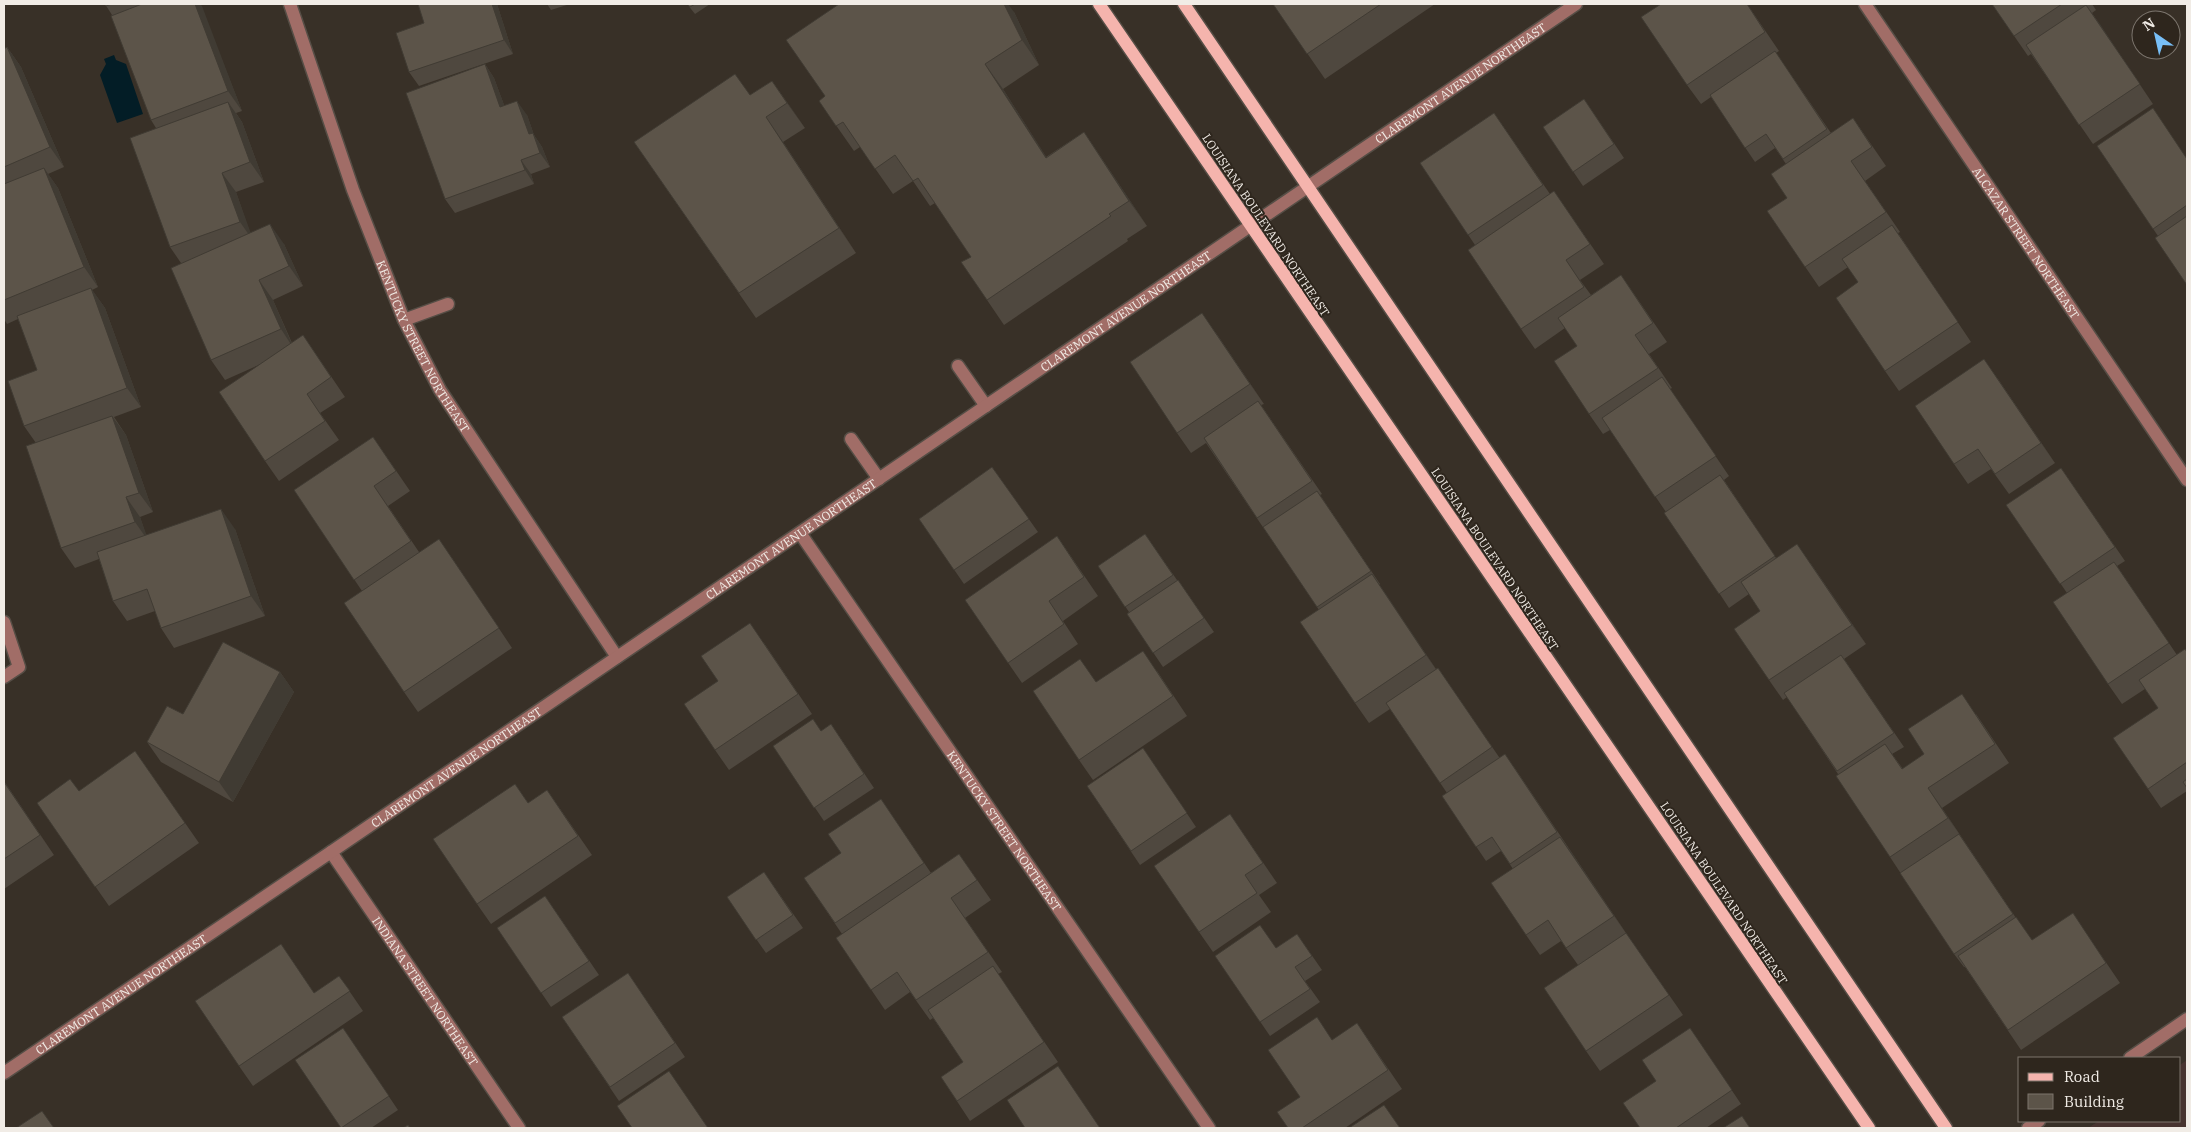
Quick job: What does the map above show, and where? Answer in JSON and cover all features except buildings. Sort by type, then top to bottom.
[{"type":"main road","name":"LOUISIANA BOULEVARD NORTHEAST","points":[[1099,4],[1869,1128]]},
{"type":"main road","points":[[1184,4],[1946,1128]]},
{"type":"street","name":"KENTUCKY STREET NORTHEAST","points":[[290,4],[353,190],[404,320],[440,390],[618,657]]},
{"type":"street","name":"CLAREMONT AVENUE NORTHEAST","points":[[4,1072],[879,480],[1576,4]]},
{"type":"street","name":"ALCAZAR STREET NORTHEAST","points":[[1865,4],[2187,480]]},
{"type":"street","points":[[404,320],[448,304]]},
{"type":"street","points":[[958,366],[986,406]]},
{"type":"street","points":[[851,439],[879,480]]},
{"type":"street","name":"KENTUCKY STREET NORTHEAST","points":[[800,533],[1210,1128]]},
{"type":"street","points":[[4,622],[19,667],[4,678]]},
{"type":"street","name":"INDIANA STREET NORTHEAST","points":[[331,852],[519,1128]]},
{"type":"street","points":[[2131,1057],[2187,1019]]},
{"type":"shaded area","points":[[2187,1060],[2187,1128],[2088,1128],[2097,1122],[2181,1122],[2181,1064]]},
{"type":"water","points":[[114,55],[116,60],[126,64],[143,114],[117,123],[100,75],[106,64],[104,59]]}]
